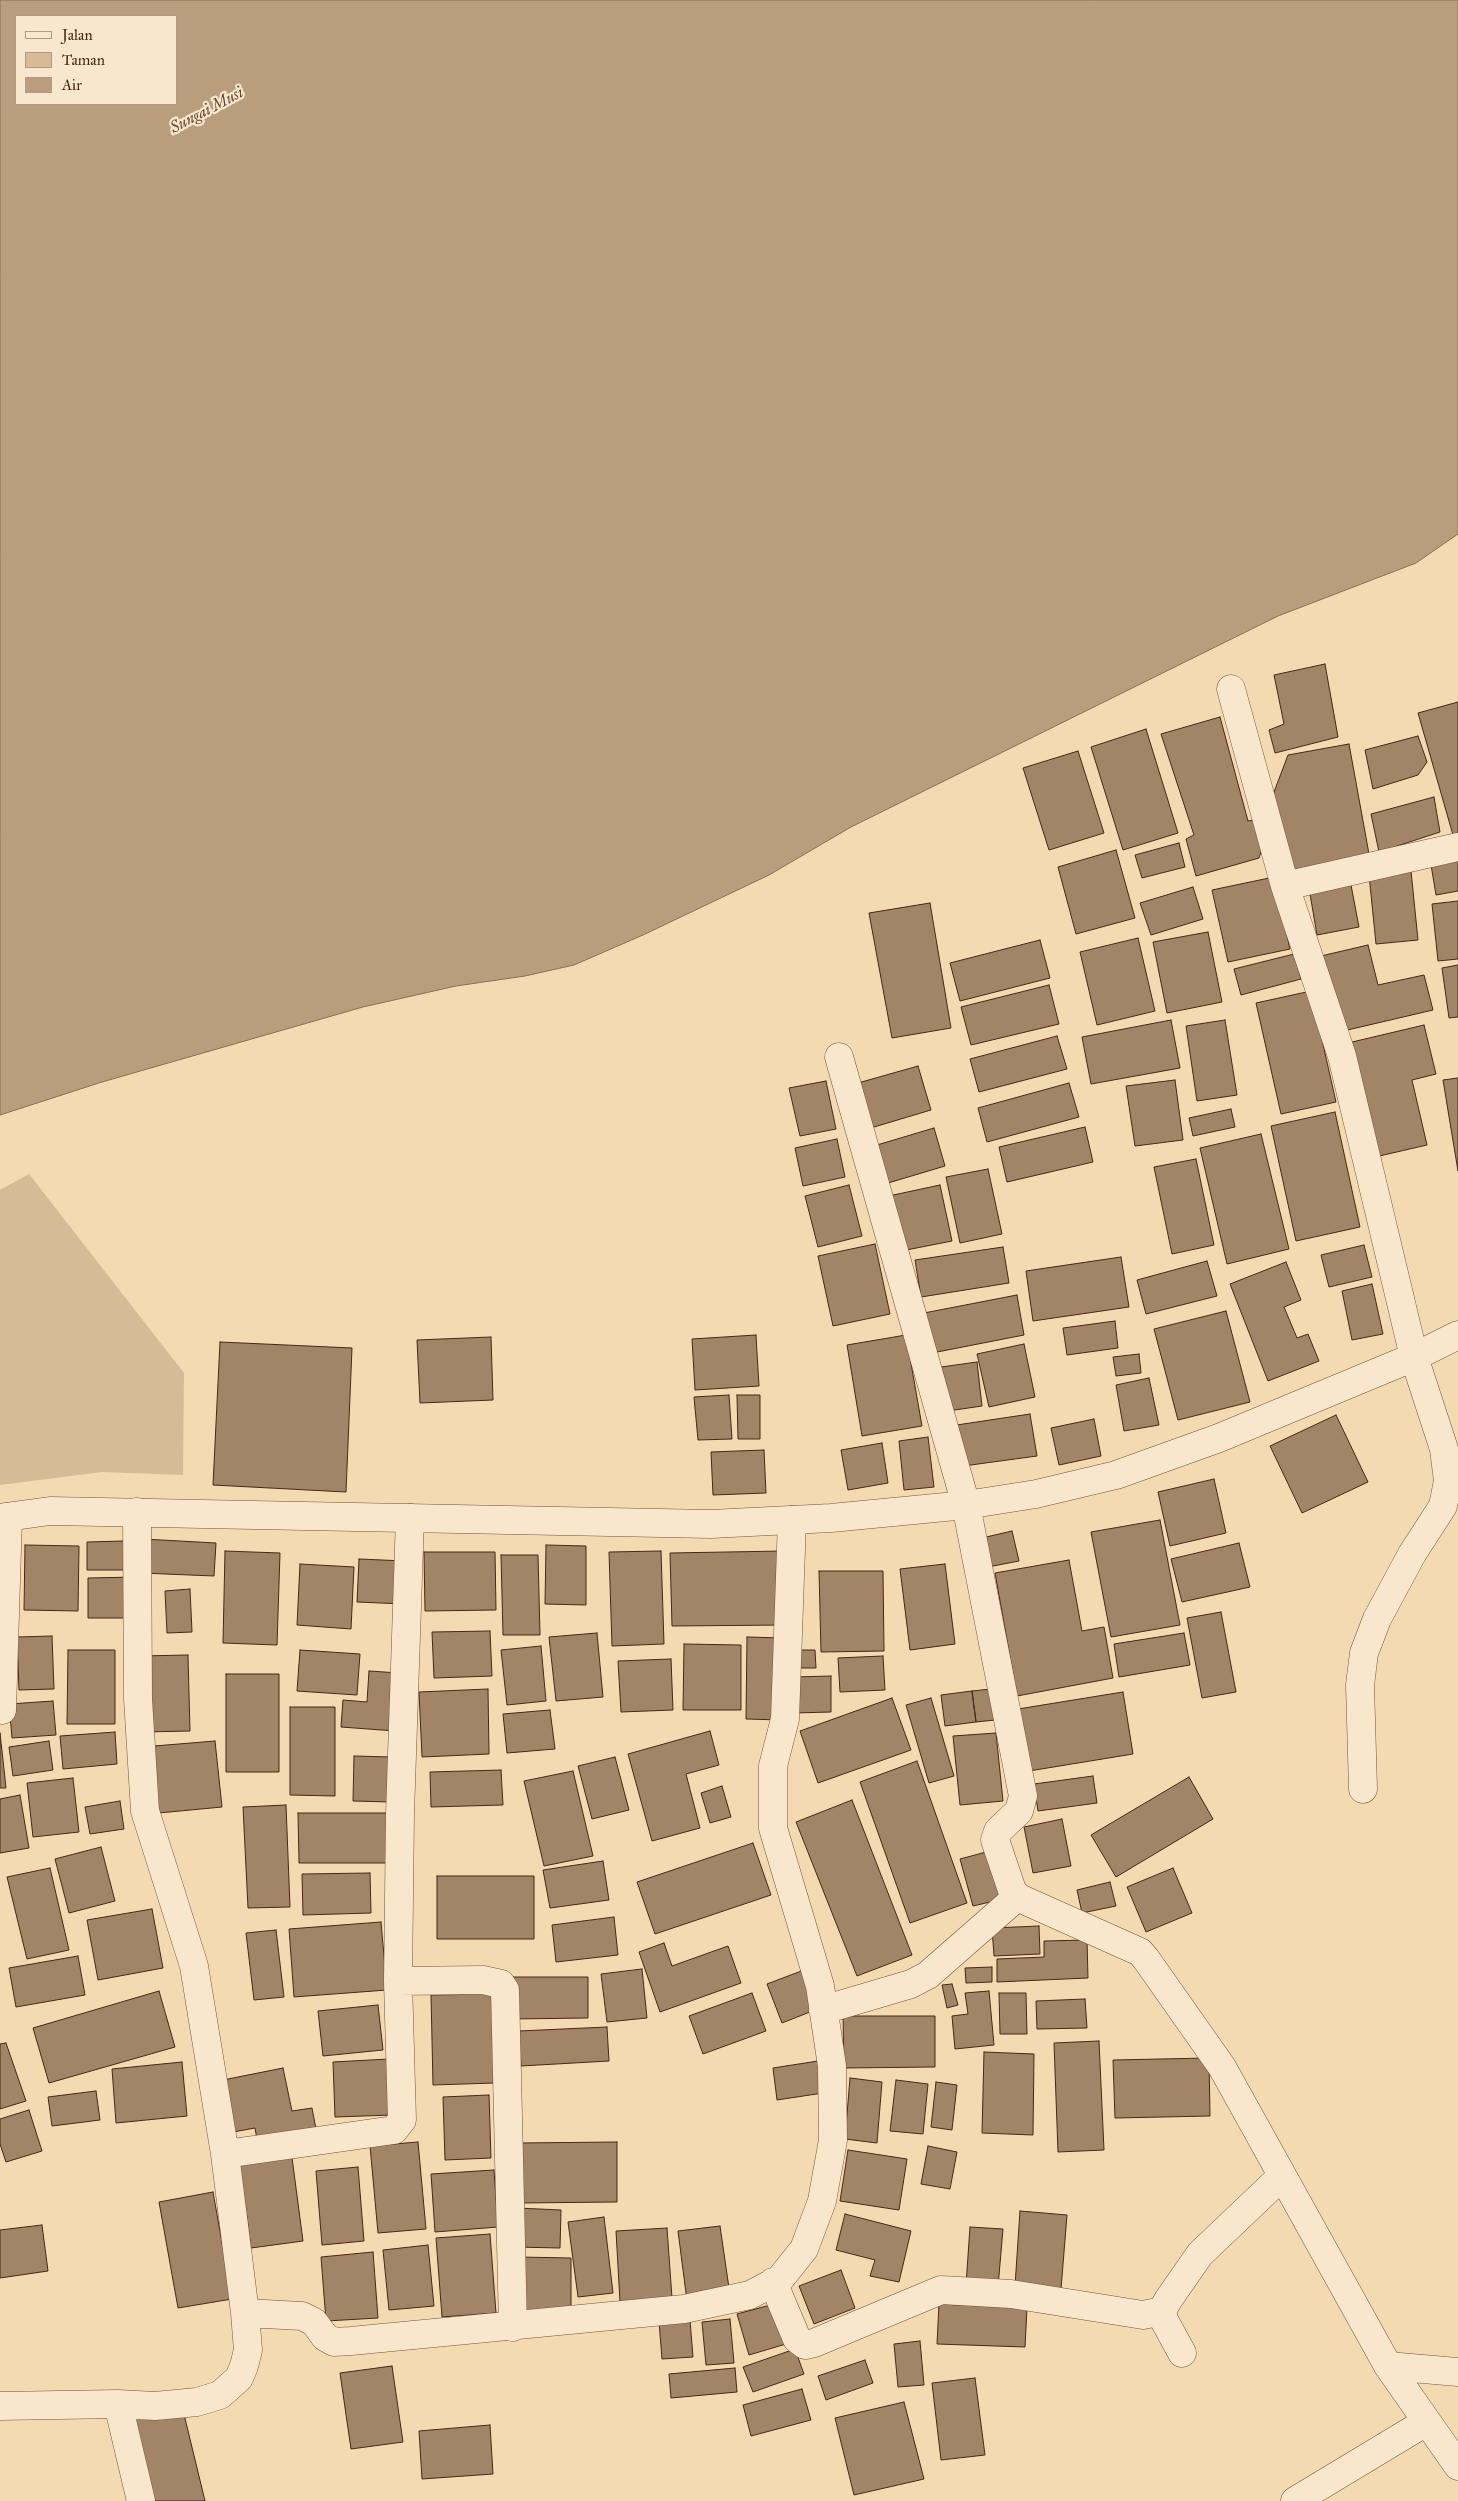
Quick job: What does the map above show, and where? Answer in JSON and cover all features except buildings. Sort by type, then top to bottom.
[{"type":"street","points":[[1231,689],[1285,886],[1342,1056],[1414,1358],[1444,1449],[1453,1487],[1412,1554],[1378,1618],[1364,1653],[1360,1685],[1362,1789]]},
{"type":"street","points":[[1285,886],[1458,847]]},
{"type":"street","points":[[839,1056],[966,1505],[1023,1796],[1019,1811],[998,1831],[995,1840],[1012,1890],[1017,1897],[1140,1952],[1222,2067],[1281,2177],[1388,2366],[1458,2466]]},
{"type":"street","points":[[2,1710],[4,1517],[50,1510],[711,1524],[792,1520],[966,1505],[1036,1494],[1116,1475],[1219,1438],[1414,1358],[1458,1335]]},
{"type":"street","points":[[0,2406],[118,2404],[155,2406],[189,2403],[220,2394],[239,2378],[248,2350],[225,2154],[194,1966],[145,1810],[138,1699],[137,1512]]},
{"type":"street","points":[[225,2154],[394,2130],[402,2120],[398,1981],[400,1814],[410,1518]]},
{"type":"street","points":[[245,2313],[302,2316],[314,2322],[325,2338],[334,2342],[513,2327],[684,2309],[750,2295],[780,2279],[804,2249],[822,2201],[833,2140],[832,2066],[820,1986],[773,1828],[773,1766],[785,1719],[792,1520]]},
{"type":"street","points":[[823,2010],[911,1984],[928,1975],[1017,1897]]},
{"type":"street","points":[[398,1981],[483,1980],[501,1984],[505,1990],[513,2327]]},
{"type":"street","points":[[1182,2353],[1164,2320],[1162,2312],[1177,2284],[1200,2254],[1281,2177]]},
{"type":"street","points":[[773,2282],[797,2339],[805,2345],[814,2344],[941,2290],[1011,2294],[1143,2315],[1162,2312]]},
{"type":"street","points":[[1388,2366],[1458,2372]]},
{"type":"street","points":[[118,2404],[140,2501]]},
{"type":"street","points":[[1295,2501],[1426,2422]]},
{"type":"green space","points":[[29,1174],[184,1373],[183,1475],[102,1472],[0,1485],[0,1190]]},
{"type":"water","name":"Sungai Musi","points":[[0,0],[1458,0],[1458,534],[1416,563],[1278,616],[851,827],[769,875],[643,935],[574,965],[525,976],[456,986],[363,1007],[102,1082],[0,1115]]}]
